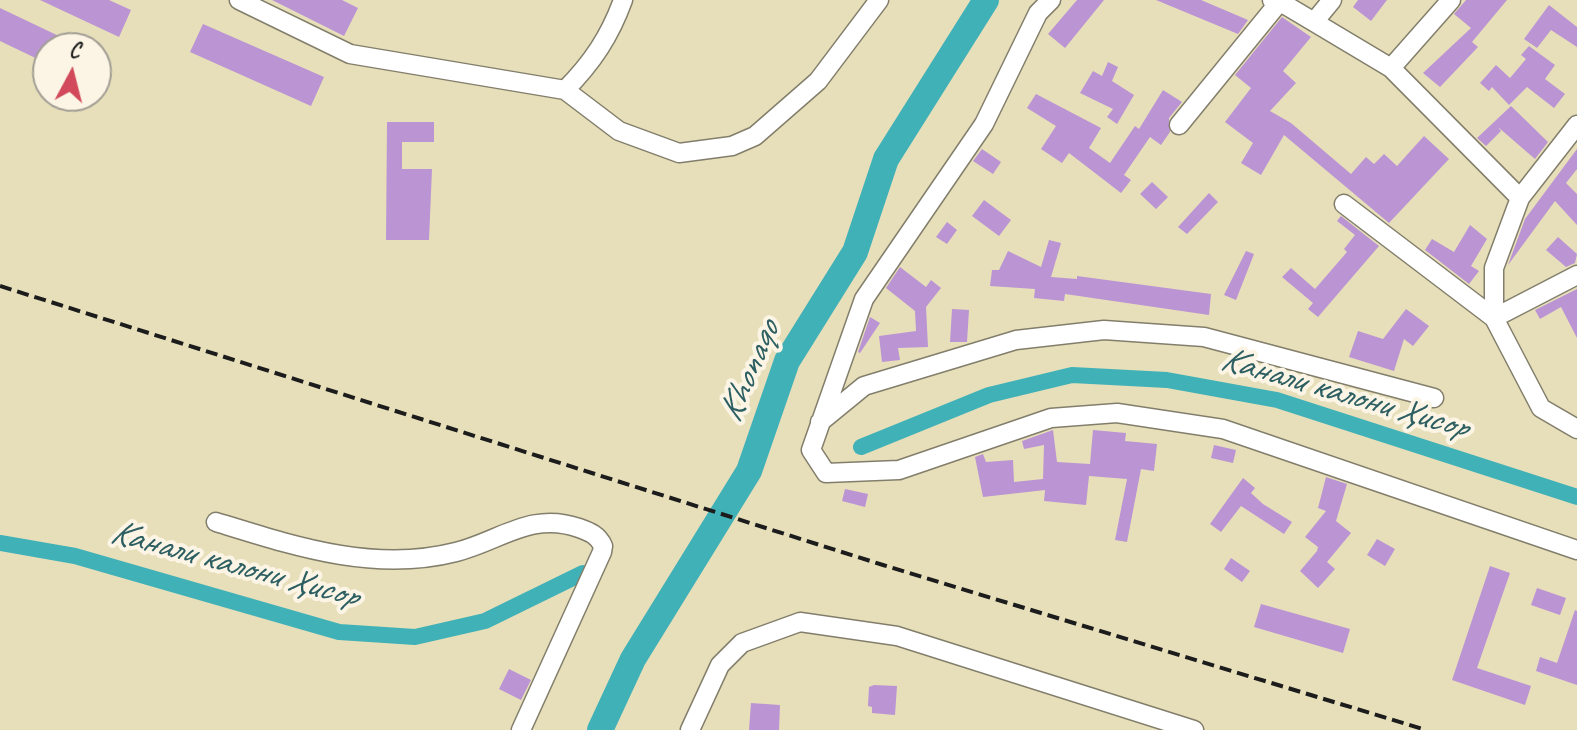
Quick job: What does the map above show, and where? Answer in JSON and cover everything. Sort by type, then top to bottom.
[{"type":"street","points":[[239,0],[350,54],[565,90],[619,131],[679,153],[732,146],[755,136],[818,81],[879,0]]},
{"type":"street","points":[[565,90],[585,70],[613,30],[623,0]]},
{"type":"street","points":[[1051,0],[1038,13],[984,124],[864,299],[811,450],[826,473],[899,470],[1051,418],[1117,413],[1223,429],[1577,550]]},
{"type":"street","points":[[1274,0],[1391,68],[1520,198]]},
{"type":"street","points":[[1179,125],[1276,6],[1274,0]]},
{"type":"street","points":[[1314,22],[1332,0]]},
{"type":"street","points":[[1391,68],[1451,0]]},
{"type":"street","points":[[1494,318],[1494,268],[1520,198],[1577,125]]},
{"type":"street","points":[[1344,204],[1494,318],[1541,408],[1577,429]]},
{"type":"street","points":[[1494,318],[1577,275]]},
{"type":"street","points":[[818,424],[864,386],[1016,340],[1104,330],[1204,337],[1434,398]]},
{"type":"street","points":[[216,522],[295,547],[395,561],[460,552],[525,524],[544,522],[593,534],[603,546],[602,552],[521,730]]},
{"type":"street","points":[[690,730],[720,665],[742,643],[800,622],[897,636],[1194,730]]},
{"type":"building","points":[[40,0],[109,0],[131,10],[119,37]]},
{"type":"building","points":[[272,0],[342,0],[358,8],[344,36]]},
{"type":"building","points":[[1077,0],[1104,0],[1065,48],[1048,34]]},
{"type":"building","points":[[1156,0],[1201,0],[1248,20],[1238,34]]},
{"type":"building","points":[[1358,0],[1387,0],[1371,21],[1353,7]]},
{"type":"building","points":[[1466,0],[1507,0],[1472,42],[1478,47],[1440,87],[1423,73],[1471,28],[1454,14]]},
{"type":"building","points":[[1549,5],[1577,27],[1577,47],[1551,30],[1537,48],[1524,39]]},
{"type":"building","points":[[0,8],[50,32],[32,32],[32,56],[0,41]]},
{"type":"building","points":[[1282,17],[1311,37],[1283,71],[1296,83],[1270,111],[1291,123],[1351,174],[1366,157],[1374,164],[1384,154],[1397,166],[1424,136],[1449,159],[1389,223],[1284,135],[1261,175],[1241,163],[1253,143],[1225,122],[1251,88],[1235,75]]},
{"type":"building","points":[[203,24],[324,77],[311,106],[190,52]]},
{"type":"building","points":[[1529,46],[1555,65],[1545,79],[1565,94],[1554,108],[1527,87],[1509,105],[1492,87],[1489,91],[1480,83],[1496,65],[1510,78],[1526,59],[1521,55]]},
{"type":"building","points":[[1108,62],[1118,67],[1112,81],[1134,95],[1117,124],[1107,117],[1113,109],[1080,93],[1093,71],[1102,76]]},
{"type":"building","points":[[1163,90],[1182,102],[1169,118],[1170,132],[1161,145],[1150,137],[1124,175],[1131,180],[1121,193],[1069,153],[1062,163],[1041,149],[1056,126],[1027,108],[1036,94],[1101,128],[1089,148],[1110,163],[1135,126],[1139,129]]},
{"type":"building","points":[[1511,106],[1548,142],[1535,159],[1498,127],[1501,131],[1486,146],[1477,138]]},
{"type":"building","points":[[387,122],[434,122],[434,142],[402,142],[402,169],[432,169],[429,240],[386,240]]},
{"type":"building","points":[[982,149],[1001,162],[993,174],[973,161]]},
{"type":"building","points":[[1577,149],[1577,169],[1566,183],[1577,194],[1577,225],[1555,201],[1508,265],[1525,219]]},
{"type":"building","points":[[1152,182],[1168,197],[1156,209],[1140,194]]},
{"type":"building","points":[[1209,193],[1218,202],[1187,234],[1178,227]]},
{"type":"building","points":[[984,200],[1011,220],[999,236],[972,216]]},
{"type":"building","points":[[1341,216],[1379,246],[1318,317],[1308,309],[1313,303],[1282,277],[1291,268],[1315,289],[1347,252],[1344,249],[1355,235],[1337,221]]},
{"type":"building","points":[[947,222],[957,230],[947,244],[936,237]]},
{"type":"building","points":[[1470,225],[1487,239],[1471,266],[1479,271],[1469,284],[1425,250],[1432,239],[1454,252]]},
{"type":"building","points":[[1558,237],[1577,254],[1575,263],[1566,267],[1546,250]]},
{"type":"building","points":[[1049,240],[1061,243],[1051,277],[1077,279],[1077,276],[1211,294],[1209,315],[1065,294],[1064,301],[1034,298],[1035,289],[990,286],[992,270],[999,270],[1008,251],[1041,267]]},
{"type":"building","points":[[1246,251],[1254,254],[1236,300],[1224,295]]},
{"type":"building","points":[[900,267],[926,287],[931,280],[941,288],[926,307],[928,347],[898,348],[900,360],[882,362],[879,336],[916,331],[915,311],[886,288]]},
{"type":"building","points":[[1577,289],[1577,338],[1561,307],[1540,319],[1535,310]]},
{"type":"building","points":[[952,309],[969,310],[967,342],[950,342]]},
{"type":"building","points":[[1406,309],[1429,326],[1413,346],[1404,339],[1394,371],[1349,357],[1358,331],[1383,339]]},
{"type":"building","points":[[870,317],[880,323],[860,353],[858,352]]},
{"type":"building","points":[[1053,430],[1057,462],[1090,464],[1093,430],[1126,433],[1125,441],[1157,444],[1154,471],[1141,469],[1127,542],[1115,540],[1127,479],[1089,476],[1086,505],[1044,501],[1045,490],[983,497],[975,457],[983,454],[986,462],[1013,460],[1014,482],[1043,479],[1044,445],[1024,449],[1022,441]]},
{"type":"building","points":[[1214,445],[1236,450],[1233,463],[1211,458]]},
{"type":"building","points":[[1326,477],[1347,484],[1336,521],[1351,533],[1327,562],[1335,569],[1318,588],[1300,571],[1317,551],[1318,547],[1305,537],[1326,511],[1318,508]]},
{"type":"building","points":[[1243,478],[1255,488],[1251,493],[1263,504],[1292,522],[1284,534],[1241,506],[1221,532],[1210,524]]},
{"type":"building","points":[[845,489],[868,494],[865,507],[842,501]]},
{"type":"building","points":[[1377,539],[1395,549],[1385,566],[1367,555]]},
{"type":"building","points":[[1231,558],[1250,571],[1242,582],[1224,569]]},
{"type":"building","points":[[1490,566],[1510,573],[1477,668],[1531,686],[1525,705],[1452,680]]},
{"type":"building","points":[[1537,588],[1566,598],[1560,615],[1531,605]]},
{"type":"building","points":[[1261,604],[1350,629],[1343,653],[1254,627]]},
{"type":"building","points":[[1575,610],[1577,685],[1536,671],[1540,657],[1557,663]]},
{"type":"building","points":[[509,669],[531,680],[521,700],[499,689]]},
{"type":"building","points":[[897,686],[895,715],[872,713],[872,707],[868,706],[869,687]]},
{"type":"building","points":[[751,703],[780,705],[779,730],[749,730]]},
{"type":"waterway","name":"Khonaqo","points":[[600,730],[633,659],[749,471],[787,361],[855,252],[886,159],[986,0]]},
{"type":"waterway","name":"Канали калони Ҳисор","points":[[861,447],[989,395],[1072,375],[1167,380],[1277,400],[1577,497]]},
{"type":"waterway","name":"Канали калони Ҳисор","points":[[0,543],[75,556],[339,632],[415,637],[485,621],[583,573]]},
{"type":"railway","points":[[0,286],[883,565],[1426,730]]}]
